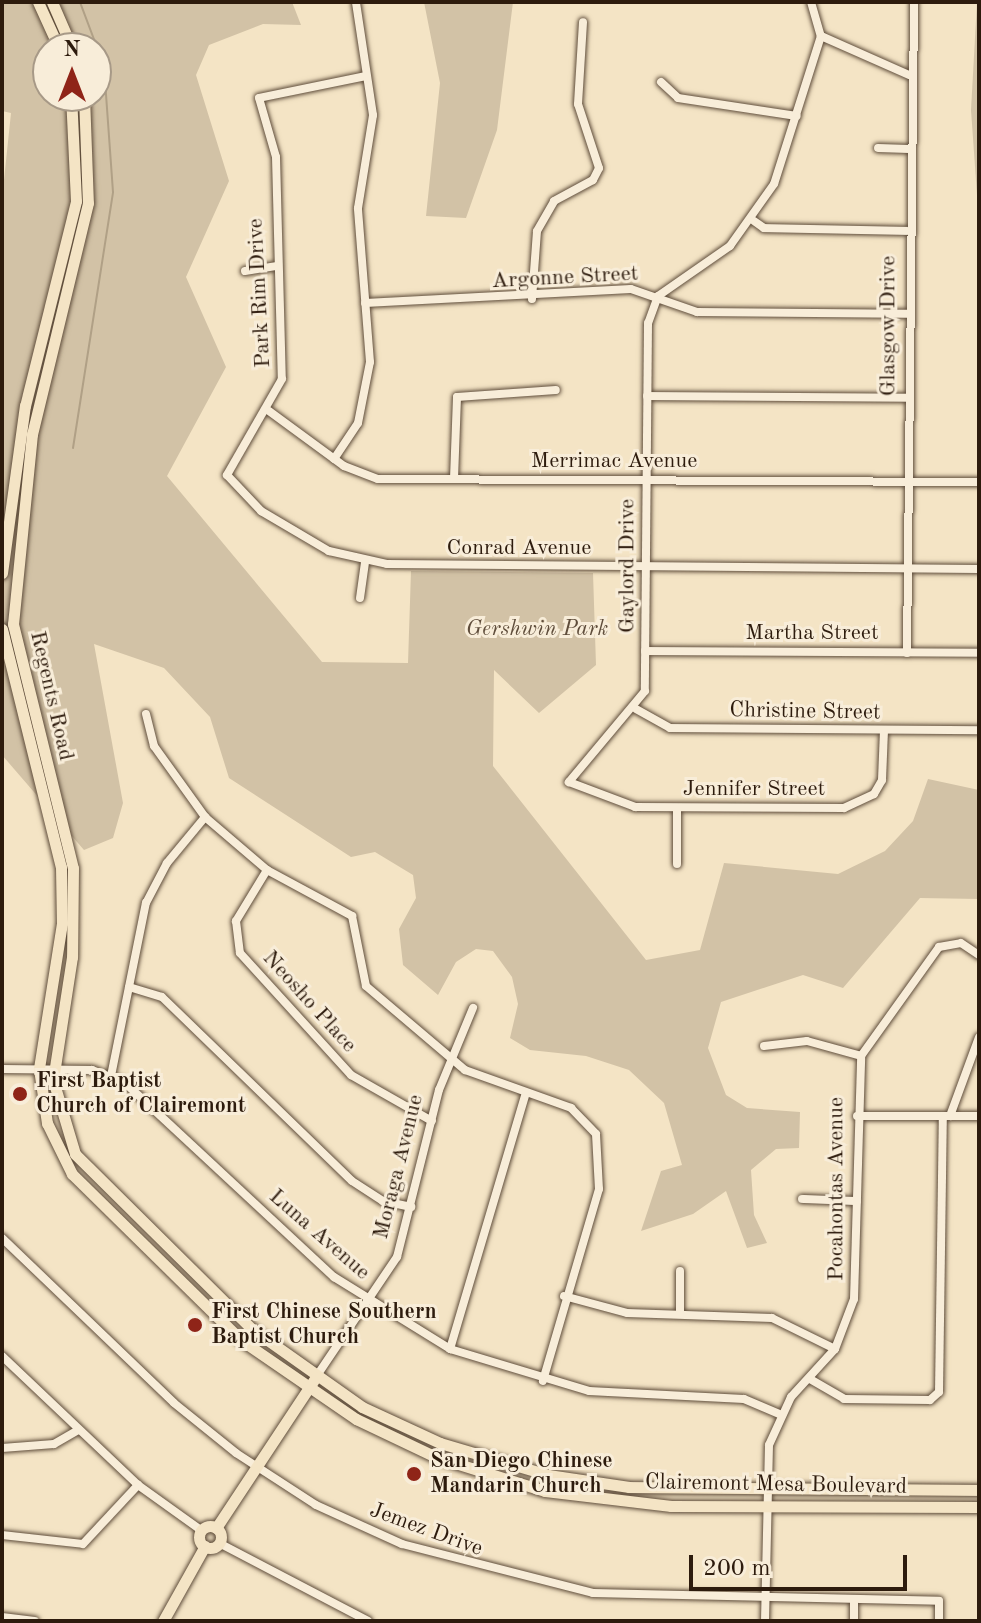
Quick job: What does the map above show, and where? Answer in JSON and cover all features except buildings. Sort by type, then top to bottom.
[{"type":"main road","points":[[38,2],[52,32]]},
{"type":"main road","points":[[52,2],[65,32]]},
{"type":"main road","points":[[2,573],[25,406],[76,201],[72,112]]},
{"type":"main road","name":"Regents Road","points":[[54,1069],[72,957],[73,868],[22,681],[14,575],[32,434],[88,203],[85,112]]},
{"type":"main road","name":"Regents Road","points":[[2,629],[61,867],[62,923],[39,1069]]},
{"type":"main road","name":"Clairemont Mesa Boulevard","points":[[39,1069],[42,1105],[72,1174],[241,1340],[307,1391],[436,1457],[515,1484],[627,1503],[766,1507],[979,1507]]},
{"type":"main road","name":"Clairemont Mesa Boulevard","points":[[54,1069],[57,1113],[90,1174],[252,1329],[316,1377],[403,1428],[519,1468],[629,1487],[979,1490]]},
{"type":"main road","name":"Moraga Avenue","points":[[216,1528],[316,1377]]},
{"type":"main road","points":[[163,1621],[205,1546],[202,1531],[216,1528],[219,1543],[205,1546]]},
{"type":"street","points":[[334,459],[367,398],[365,303],[358,208],[373,133],[356,2]]},
{"type":"street","points":[[658,296],[754,221],[797,116],[821,36],[811,2]]},
{"type":"street","name":"Glasgow Drive","points":[[907,653],[907,231],[909,75],[914,2]]},
{"type":"street","points":[[532,299],[537,231],[554,201],[593,180],[599,168],[578,104],[583,22]]},
{"type":"street","points":[[821,36],[909,75]]},
{"type":"street","name":"Park Rim Drive","points":[[229,479],[230,463],[269,411],[283,366],[276,266],[276,157],[259,98],[264,91],[366,76]]},
{"type":"street","points":[[661,82],[678,98],[797,116]]},
{"type":"street","points":[[878,148],[909,149]]},
{"type":"street","points":[[754,221],[764,228],[907,231]]},
{"type":"street","points":[[245,271],[276,266]]},
{"type":"street","name":"Argonne Street","points":[[365,303],[532,299],[631,289],[697,312],[907,314]]},
{"type":"street","name":"Gaylord Drive","points":[[569,782],[636,709],[645,691],[648,323],[658,296]]},
{"type":"street","points":[[454,479],[457,397],[556,390]]},
{"type":"street","points":[[647,396],[907,398]]},
{"type":"street","name":"Merrimac Avenue","points":[[269,411],[334,459],[378,479],[979,482]]},
{"type":"street","name":"Conrad Avenue","points":[[229,479],[292,534],[365,562],[979,569]]},
{"type":"street","points":[[360,598],[365,562]]},
{"type":"street","name":"Martha Street","points":[[645,651],[979,653]]},
{"type":"street","name":"Christine Street","points":[[636,709],[670,728],[979,730]]},
{"type":"street","points":[[146,714],[154,746],[205,817],[267,870],[352,916],[366,986],[450,1061],[571,1108],[589,1124],[603,1165],[564,1296],[543,1381]]},
{"type":"street","name":"Jennifer Street","points":[[569,782],[635,807],[858,805],[882,780],[884,731]]},
{"type":"street","points":[[677,808],[677,864]]},
{"type":"street","points":[[111,1076],[153,888],[205,817]]},
{"type":"street","name":"Neosho Place","points":[[267,870],[236,921],[240,953],[351,1075],[432,1121]]},
{"type":"street","points":[[764,1046],[807,1041],[861,1056],[939,947],[961,943],[979,955]]},
{"type":"street","points":[[129,987],[162,997],[360,1188],[411,1207]]},
{"type":"street","name":"Moraga Avenue","points":[[316,1377],[397,1257],[450,1061],[473,1008]]},
{"type":"street","points":[[810,1379],[834,1397],[930,1400],[940,1386],[947,1116],[979,1037]]},
{"type":"street","name":"Pocahontas Avenue","points":[[780,1414],[835,1349],[854,1299],[861,1056]]},
{"type":"street","name":"Luna Avenue","points":[[2,1069],[54,1069],[111,1076],[140,1093],[313,1260],[369,1302],[450,1349],[543,1381],[631,1396],[744,1399],[780,1414]]},
{"type":"street","points":[[450,1349],[526,1093]]},
{"type":"street","points":[[857,1116],[979,1116]]},
{"type":"street","points":[[802,1199],[857,1201]]},
{"type":"street","name":"Jemez Drive","points":[[2,1238],[174,1403],[257,1467],[373,1532],[501,1575],[593,1593],[939,1601],[939,1621]]},
{"type":"street","points":[[680,1271],[680,1314]]},
{"type":"street","points":[[564,1296],[627,1313],[772,1318],[835,1349]]},
{"type":"street","points":[[2,1356],[138,1485],[202,1531]]},
{"type":"street","points":[[765,1621],[766,1490],[780,1414]]},
{"type":"street","points":[[2,1448],[54,1444],[78,1430]]},
{"type":"street","points":[[2,1535],[83,1544],[138,1485]]},
{"type":"street","points":[[219,1543],[345,1617],[368,1621]]},
{"type":"street","points":[[854,1600],[854,1621]]},
{"type":"street","points":[[2,1617],[35,1621]]},
{"type":"green space","name":"Gershwin Park","points":[[2,2],[292,2],[301,25],[263,24],[209,45],[196,75],[229,181],[186,277],[226,367],[167,476],[322,662],[408,663],[411,571],[593,573],[596,665],[539,713],[494,670],[493,766],[646,960],[700,950],[724,863],[838,874],[885,851],[913,821],[928,779],[979,790],[979,899],[920,898],[843,988],[803,975],[721,1002],[708,1048],[726,1095],[747,1108],[800,1112],[799,1148],[776,1149],[751,1170],[754,1215],[767,1243],[747,1248],[726,1191],[693,1214],[641,1231],[661,1171],[682,1165],[664,1103],[629,1070],[586,1056],[530,1050],[510,1038],[518,1004],[512,977],[493,951],[476,949],[456,962],[438,995],[403,965],[399,929],[416,898],[413,875],[375,852],[351,857],[229,778],[210,717],[164,668],[94,644],[123,803],[113,838],[84,850],[2,755],[2,199],[11,113],[2,111]]},
{"type":"green space","points":[[424,2],[513,2],[497,130],[466,218],[426,216],[440,83]]},
{"type":"green space","points":[[979,2],[979,223],[971,110]]},
{"type":"waterway","points":[[73,448],[113,192],[104,66],[80,2]]},
{"type":"place","name":"First Baptist Church of Clairemont","points":[[20,1094]]},
{"type":"place","name":"First Chinese Southern Baptist Church","points":[[195,1325]]},
{"type":"place","name":"San Diego Chinese Mandarin Church","points":[[414,1474]]}]
